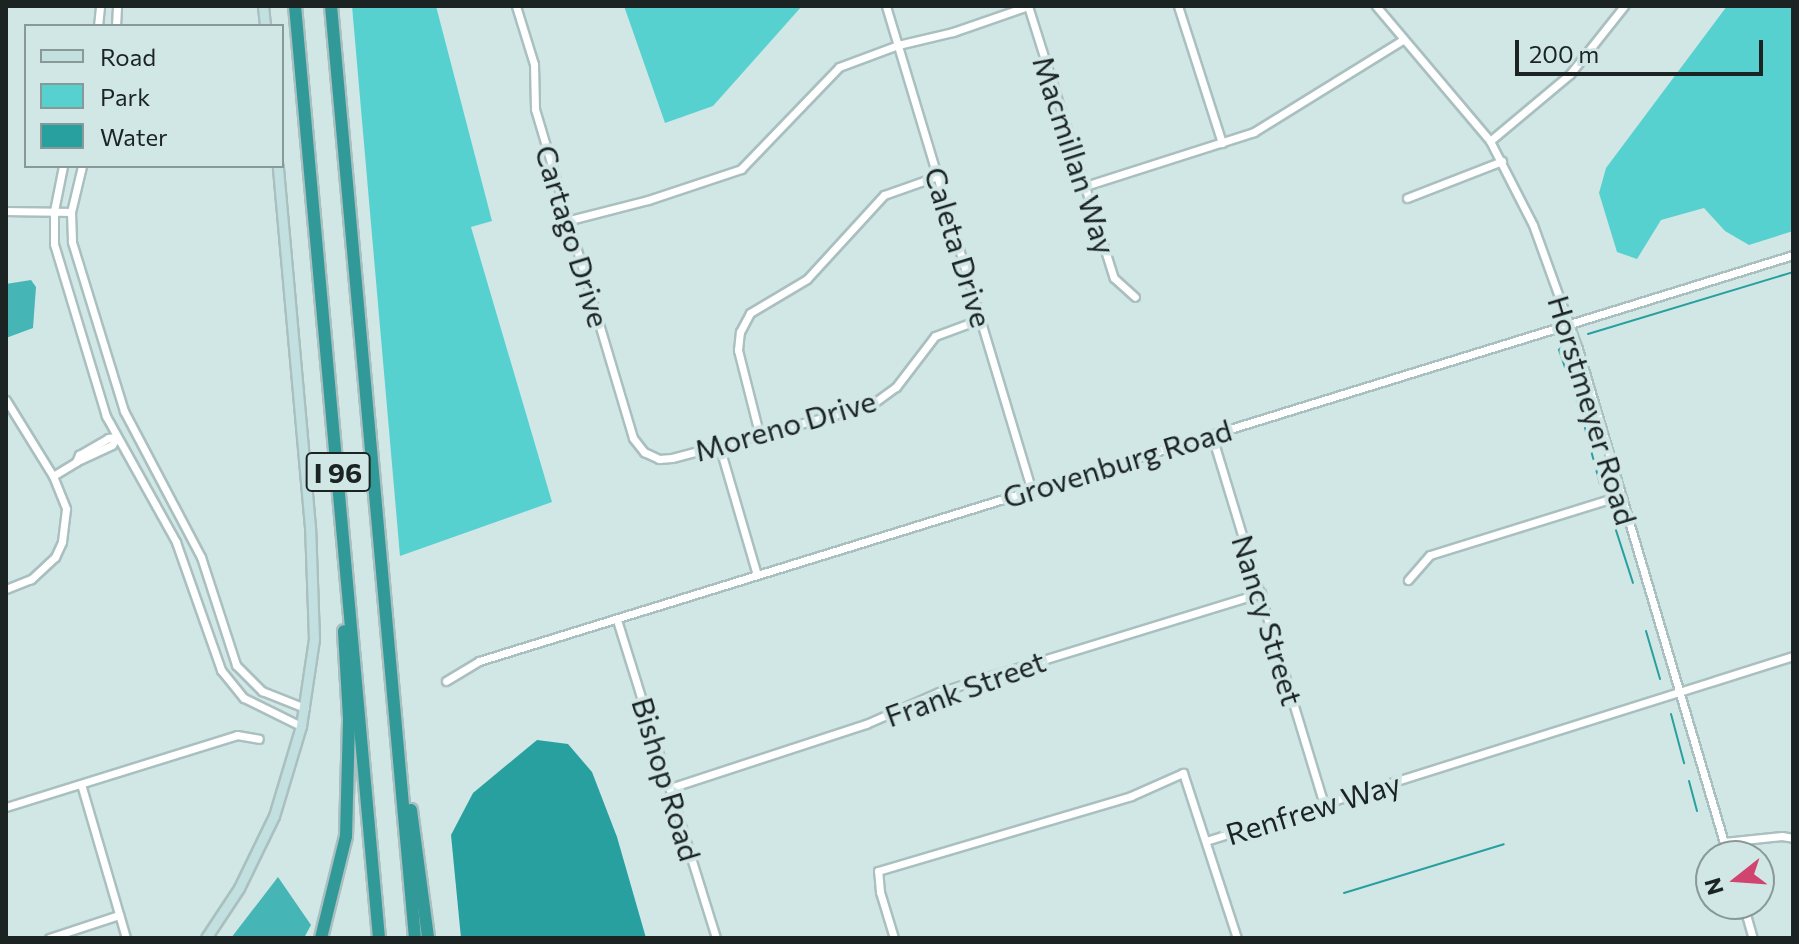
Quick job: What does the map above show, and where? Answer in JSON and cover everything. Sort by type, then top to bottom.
[{"type":"highway","name":"I 96","points":[[295,6],[379,938]]},
{"type":"highway","name":"I 96","points":[[331,6],[415,938]]},
{"type":"highway","points":[[321,938],[341,868],[348,801],[349,718],[334,436]]},
{"type":"highway","points":[[399,766],[408,778],[428,938]]},
{"type":"street","name":"Cartago Drive","points":[[516,6],[534,64],[535,109],[633,438],[653,458]]},
{"type":"street","name":"Caleta Drive","points":[[886,6],[1031,488]]},
{"type":"street","points":[[570,220],[648,200],[741,169],[839,67],[898,45],[953,32],[1028,6]]},
{"type":"street","name":"Macmillan Way","points":[[1028,6],[1114,278],[1135,297]]},
{"type":"street","points":[[1178,6],[1222,143]]},
{"type":"street","name":"Horstmeyer Road","points":[[1376,6],[1490,141],[1533,225],[1569,324],[1723,840]]},
{"type":"street","points":[[1490,141],[1570,74],[1624,6]]},
{"type":"street","points":[[1085,186],[1254,132],[1292,112],[1404,39]]},
{"type":"street","points":[[1407,198],[1502,161]]},
{"type":"street","points":[[63,168],[54,211],[58,261],[100,402],[186,565],[221,670],[244,698],[301,726]]},
{"type":"street","points":[[82,168],[71,212],[75,257],[116,392],[201,557],[236,665],[262,691],[305,708]]},
{"type":"street","points":[[206,938],[239,888],[274,816],[305,708],[315,598],[278,168]]},
{"type":"street","points":[[760,437],[738,350],[740,332],[750,313],[807,279],[884,195],[938,176]]},
{"type":"street","points":[[6,211],[71,212]]},
{"type":"street","name":"Grovenburg Road","points":[[446,681],[479,661],[1793,255]]},
{"type":"street","name":"Moreno Drive","points":[[653,458],[672,458],[760,437],[881,400],[896,387],[935,336],[981,319]]},
{"type":"street","points":[[6,400],[53,476],[66,509],[62,542],[45,569],[6,589]]},
{"type":"street","name":"Nancy Street","points":[[1212,436],[1324,804]]},
{"type":"street","points":[[53,476],[76,462],[79,455],[108,438],[117,437]]},
{"type":"street","points":[[719,445],[757,575]]},
{"type":"street","points":[[1408,580],[1430,555],[1620,496]]},
{"type":"street","name":"Frank Street","points":[[670,788],[866,724],[939,692],[1261,593]]},
{"type":"street","name":"Bishop Road","points":[[617,620],[716,938]]},
{"type":"street","name":"Renfrew Way","points":[[894,938],[880,892],[878,871],[1131,796],[1183,773],[1206,841],[1793,656]]},
{"type":"street","points":[[6,807],[237,735],[259,739]]},
{"type":"street","points":[[81,784],[126,938]]},
{"type":"street","points":[[1743,840],[1782,836],[1793,838]]},
{"type":"street","points":[[1206,841],[1237,938]]},
{"type":"street","points":[[49,938],[119,915]]},
{"type":"green space","points":[[352,6],[436,6],[492,221],[471,227],[552,502],[400,556]]},
{"type":"green space","points":[[624,6],[802,6],[713,106],[665,123]]},
{"type":"green space","points":[[1727,6],[1793,6],[1793,231],[1749,245],[1725,231],[1704,208],[1661,220],[1637,259],[1617,252],[1599,193],[1606,168]]},
{"type":"shaded area","points":[[31,280],[36,287],[33,328],[6,338],[6,284]]},
{"type":"shaded area","points":[[278,877],[311,925],[304,938],[231,938]]},
{"type":"water","points":[[537,740],[568,744],[592,772],[617,837],[646,938],[461,938],[451,835],[473,793]]},
{"type":"waterway","points":[[1588,334],[1793,272]]},
{"type":"waterway","points":[[1564,342],[1559,350],[1565,367]]},
{"type":"waterway","points":[[1575,395],[1577,402]]},
{"type":"waterway","points":[[1585,428],[1600,484]]},
{"type":"waterway","points":[[1613,521],[1633,583]]},
{"type":"waterway","points":[[1646,631],[1660,679]]},
{"type":"waterway","points":[[1671,714],[1684,763]]},
{"type":"waterway","points":[[1689,781],[1697,811]]},
{"type":"waterway","points":[[1344,893],[1504,844]]}]
